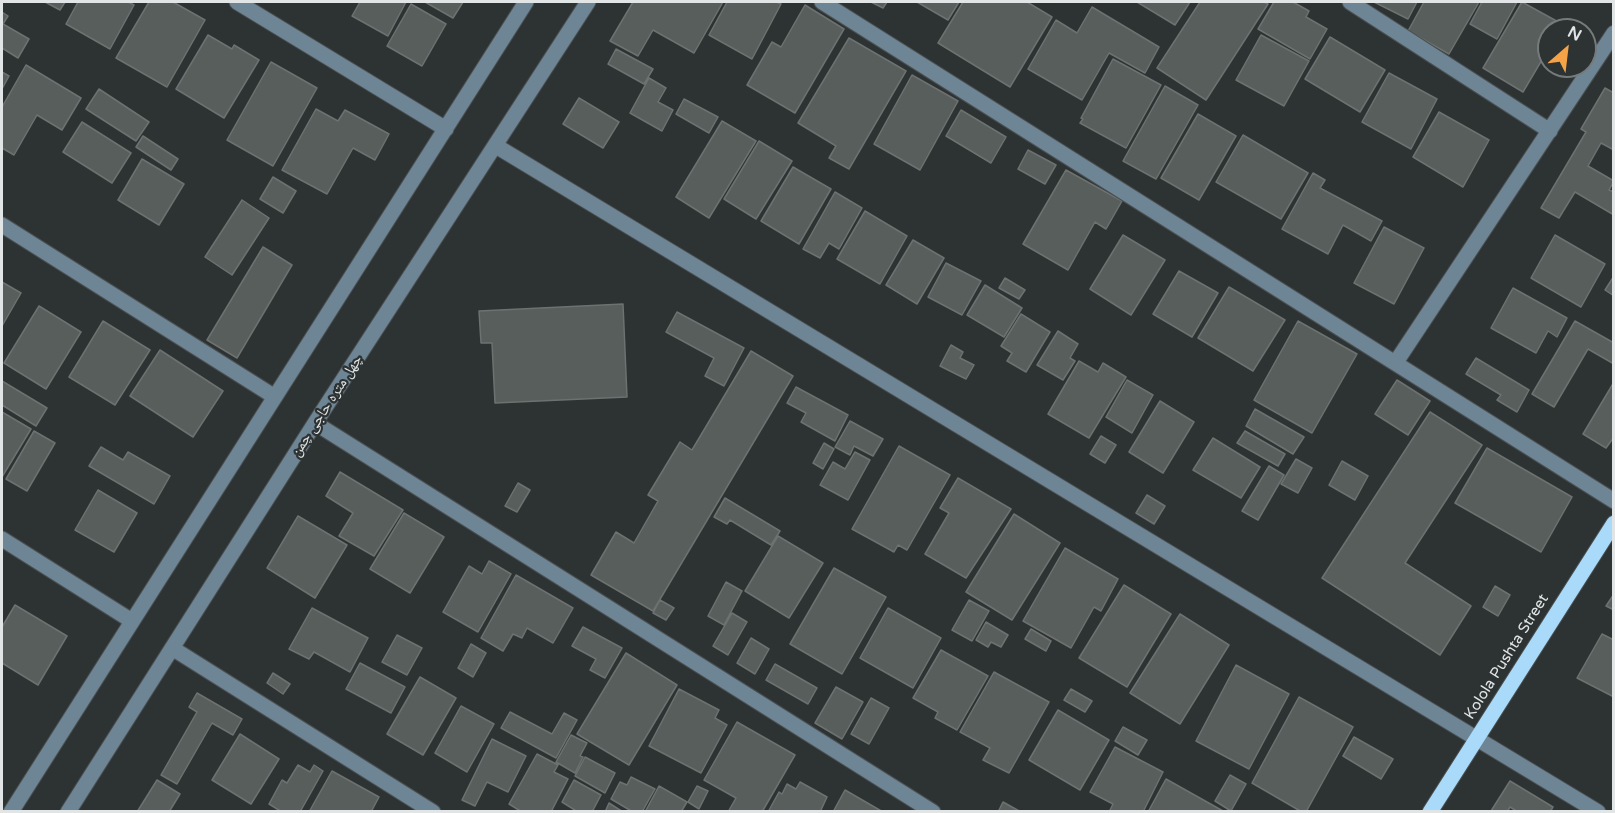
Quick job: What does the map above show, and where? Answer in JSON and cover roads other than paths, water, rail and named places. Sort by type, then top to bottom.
[{"type":"main road","name":"Kolola Pushta Street","points":[[1430,812],[1614,523]]},
{"type":"street","points":[[237,2],[446,129]]},
{"type":"street","points":[[11,812],[526,2]]},
{"type":"street","name":"چهل متره حاجی چمن","points":[[68,812],[315,423],[588,2]]},
{"type":"street","points":[[822,2],[1614,501]]},
{"type":"street","points":[[1350,2],[1550,131]]},
{"type":"street","points":[[1396,362],[1614,33]]},
{"type":"street","points":[[496,146],[1598,812]]},
{"type":"street","points":[[2,225],[275,397]]},
{"type":"street","points":[[315,423],[933,812]]},
{"type":"street","points":[[2,538],[132,621]]},
{"type":"street","points":[[172,648],[433,812]]}]
